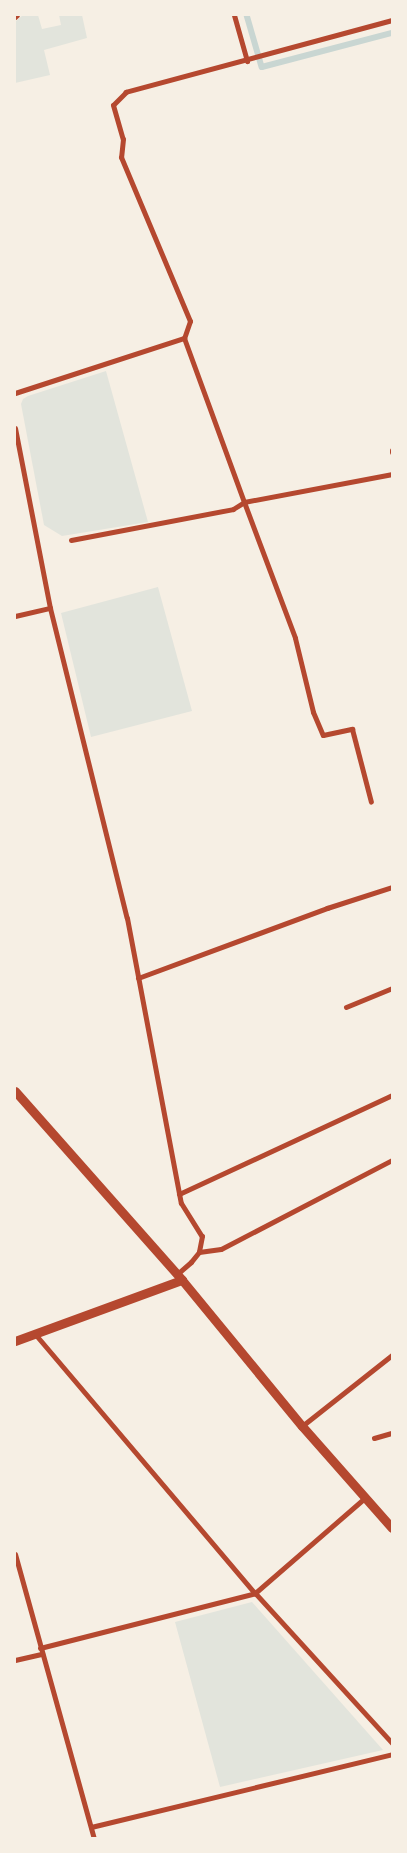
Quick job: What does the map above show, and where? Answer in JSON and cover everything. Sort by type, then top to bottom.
[{"type":"street","points":[[234,15],[247,61]]},
{"type":"street","points":[[371,802],[352,729],[323,735],[313,712],[295,638],[184,338],[190,321],[120,157],[123,139],[113,105],[126,92],[247,61],[392,20]]},
{"type":"street","points":[[15,393],[184,338]]},
{"type":"street","points":[[15,428],[50,608],[127,918],[181,1203],[202,1236],[199,1252],[179,1278],[15,1341]]},
{"type":"street","points":[[71,540],[233,510],[244,502],[392,474]]},
{"type":"street","points":[[15,616],[50,608]]},
{"type":"street","points":[[138,978],[327,908],[392,887]]},
{"type":"street","points":[[346,1007],[392,988]]},
{"type":"street","points":[[15,1090],[179,1278],[302,1426],[392,1528]]},
{"type":"street","points":[[179,1194],[392,1095]]},
{"type":"street","points":[[199,1252],[221,1249],[392,1160]]},
{"type":"street","points":[[35,1334],[255,1592],[392,1743]]},
{"type":"street","points":[[302,1426],[392,1355]]},
{"type":"street","points":[[374,1438],[392,1433]]},
{"type":"street","points":[[15,1660],[41,1651],[255,1592],[366,1497]]},
{"type":"street","points":[[15,1554],[94,1838]]},
{"type":"street","points":[[91,1827],[392,1754]]},
{"type":"shaded area","points":[[23,15],[38,15],[42,29],[61,25],[59,15],[82,15],[87,38],[44,50],[50,75],[15,83],[15,22]]},
{"type":"shaded area","points":[[106,371],[148,522],[62,536],[44,525],[21,404],[23,399],[28,396]]},
{"type":"shaded area","points":[[158,587],[192,711],[91,737],[61,613]]},
{"type":"shaded area","points":[[252,1602],[383,1750],[220,1787],[175,1622]]},
{"type":"waterway","points":[[247,15],[262,67],[392,33]]}]
